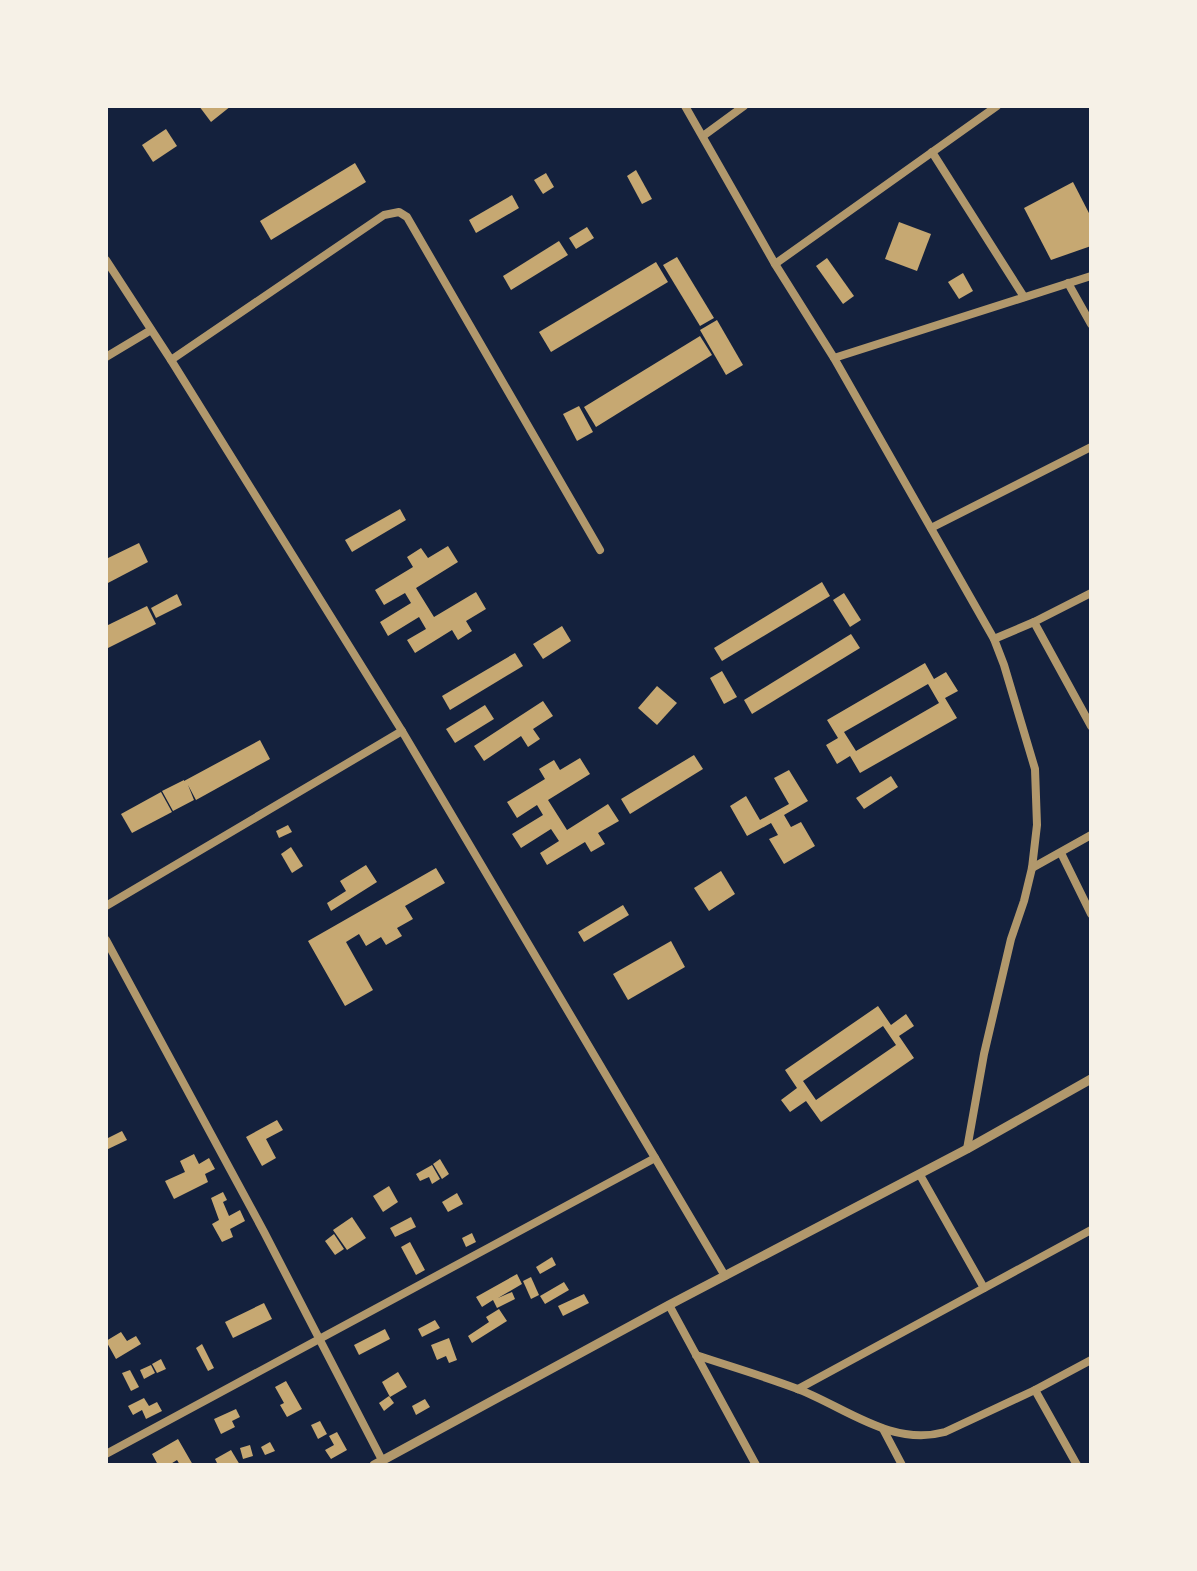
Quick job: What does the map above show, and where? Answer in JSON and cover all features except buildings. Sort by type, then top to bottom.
[{"type":"street","points":[[685,106],[775,264],[834,358],[994,639],[1035,769],[1037,825],[1032,868],[993,1014],[967,1149]]},
{"type":"street","points":[[703,136],[744,106]]},
{"type":"street","points":[[775,264],[997,106]]},
{"type":"street","points":[[932,152],[1024,297]]},
{"type":"street","points":[[171,360],[384,215],[399,212],[407,217],[600,550]]},
{"type":"street","points":[[106,260],[402,731],[725,1276]]},
{"type":"street","points":[[834,358],[1091,276]]},
{"type":"street","points":[[1068,283],[1091,324]]},
{"type":"street","points":[[106,357],[151,330]]},
{"type":"street","points":[[931,528],[1091,447]]},
{"type":"street","points":[[994,639],[1091,593]]},
{"type":"street","points":[[1034,622],[1091,726]]},
{"type":"street","points":[[106,906],[402,731]]},
{"type":"street","points":[[1032,868],[1091,835]]},
{"type":"street","points":[[1061,853],[1091,914]]},
{"type":"street","points":[[106,940],[320,1338],[378,1463],[669,1305],[920,1175],[1091,1079]]},
{"type":"street","points":[[106,1454],[655,1158]]},
{"type":"street","points":[[920,1175],[984,1288]]},
{"type":"street","points":[[798,1389],[1091,1230]]},
{"type":"street","points":[[669,1305],[756,1465]]},
{"type":"street","points":[[696,1355],[798,1389],[883,1429],[915,1436],[945,1432],[1091,1360]]},
{"type":"street","points":[[1035,1390],[1077,1465]]},
{"type":"street","points":[[883,1429],[902,1465]]}]
